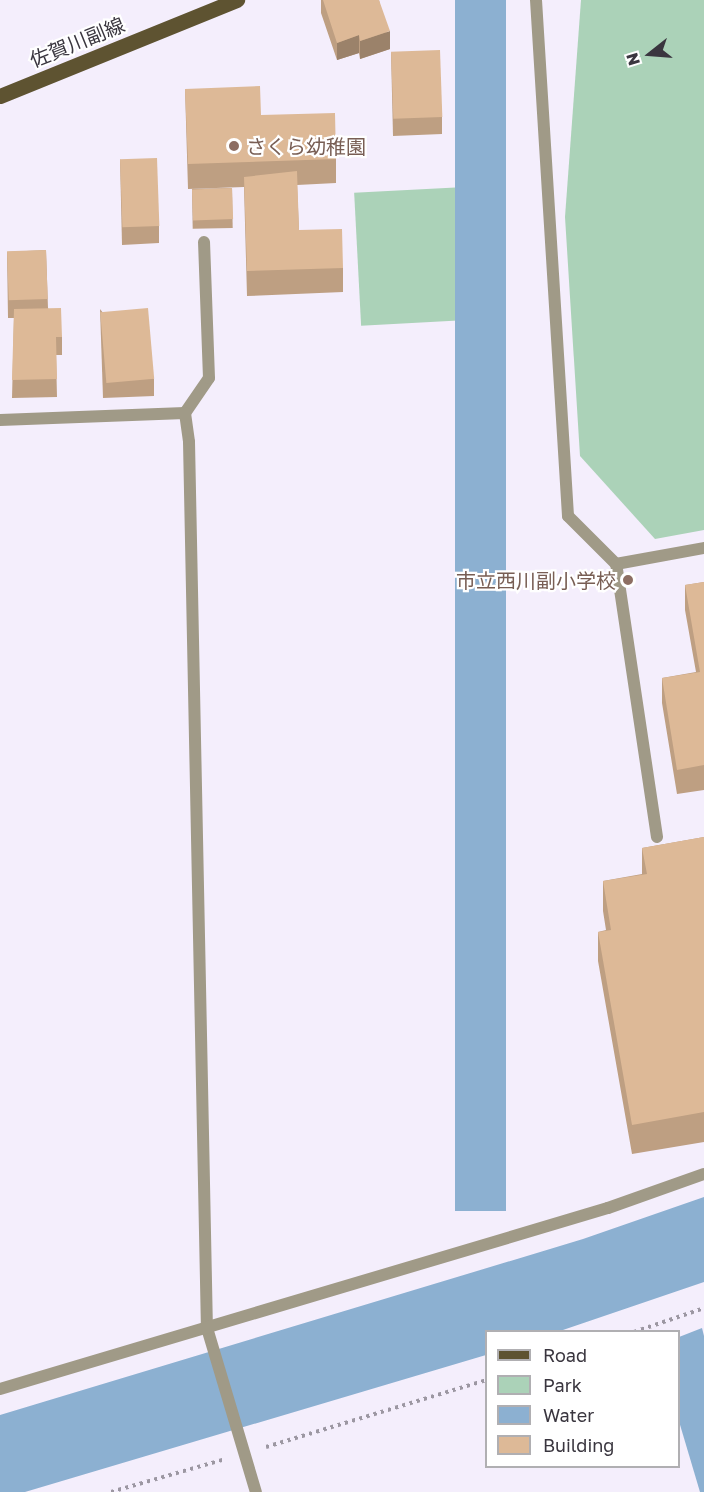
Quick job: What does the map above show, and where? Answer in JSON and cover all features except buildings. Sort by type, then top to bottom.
[{"type":"main road","name":"佐賀川副線","points":[[0,96],[237,0]]},
{"type":"street","points":[[536,0],[568,516],[616,564],[657,837]]},
{"type":"street","points":[[204,242],[209,378],[185,413],[189,442],[207,1328],[256,1492]]},
{"type":"street","points":[[0,420],[185,413]]},
{"type":"street","points":[[616,564],[704,548]]},
{"type":"street","points":[[0,1389],[608,1208],[704,1174]]},
{"type":"path","points":[[640,1330],[704,1308]]},
{"type":"path","points":[[111,1492],[485,1380]]},
{"type":"green space","points":[[581,0],[704,0],[704,530],[655,539],[580,456],[565,217]]},
{"type":"green space","points":[[465,187],[472,320],[361,326],[354,193]]},
{"type":"water","points":[[455,0],[506,0],[506,1211],[455,1211]]},
{"type":"water","points":[[704,1197],[704,1282],[563,1330],[485,1330],[485,1355],[25,1492],[0,1492],[0,1415],[583,1239]]},
{"type":"water","points":[[702,1328],[704,1336],[704,1492],[700,1492],[680,1425],[680,1337]]},
{"type":"place","name":"さくら幼稚園","points":[[234,146]]},
{"type":"place","name":"市立西川副小学校","points":[[628,580]]}]
